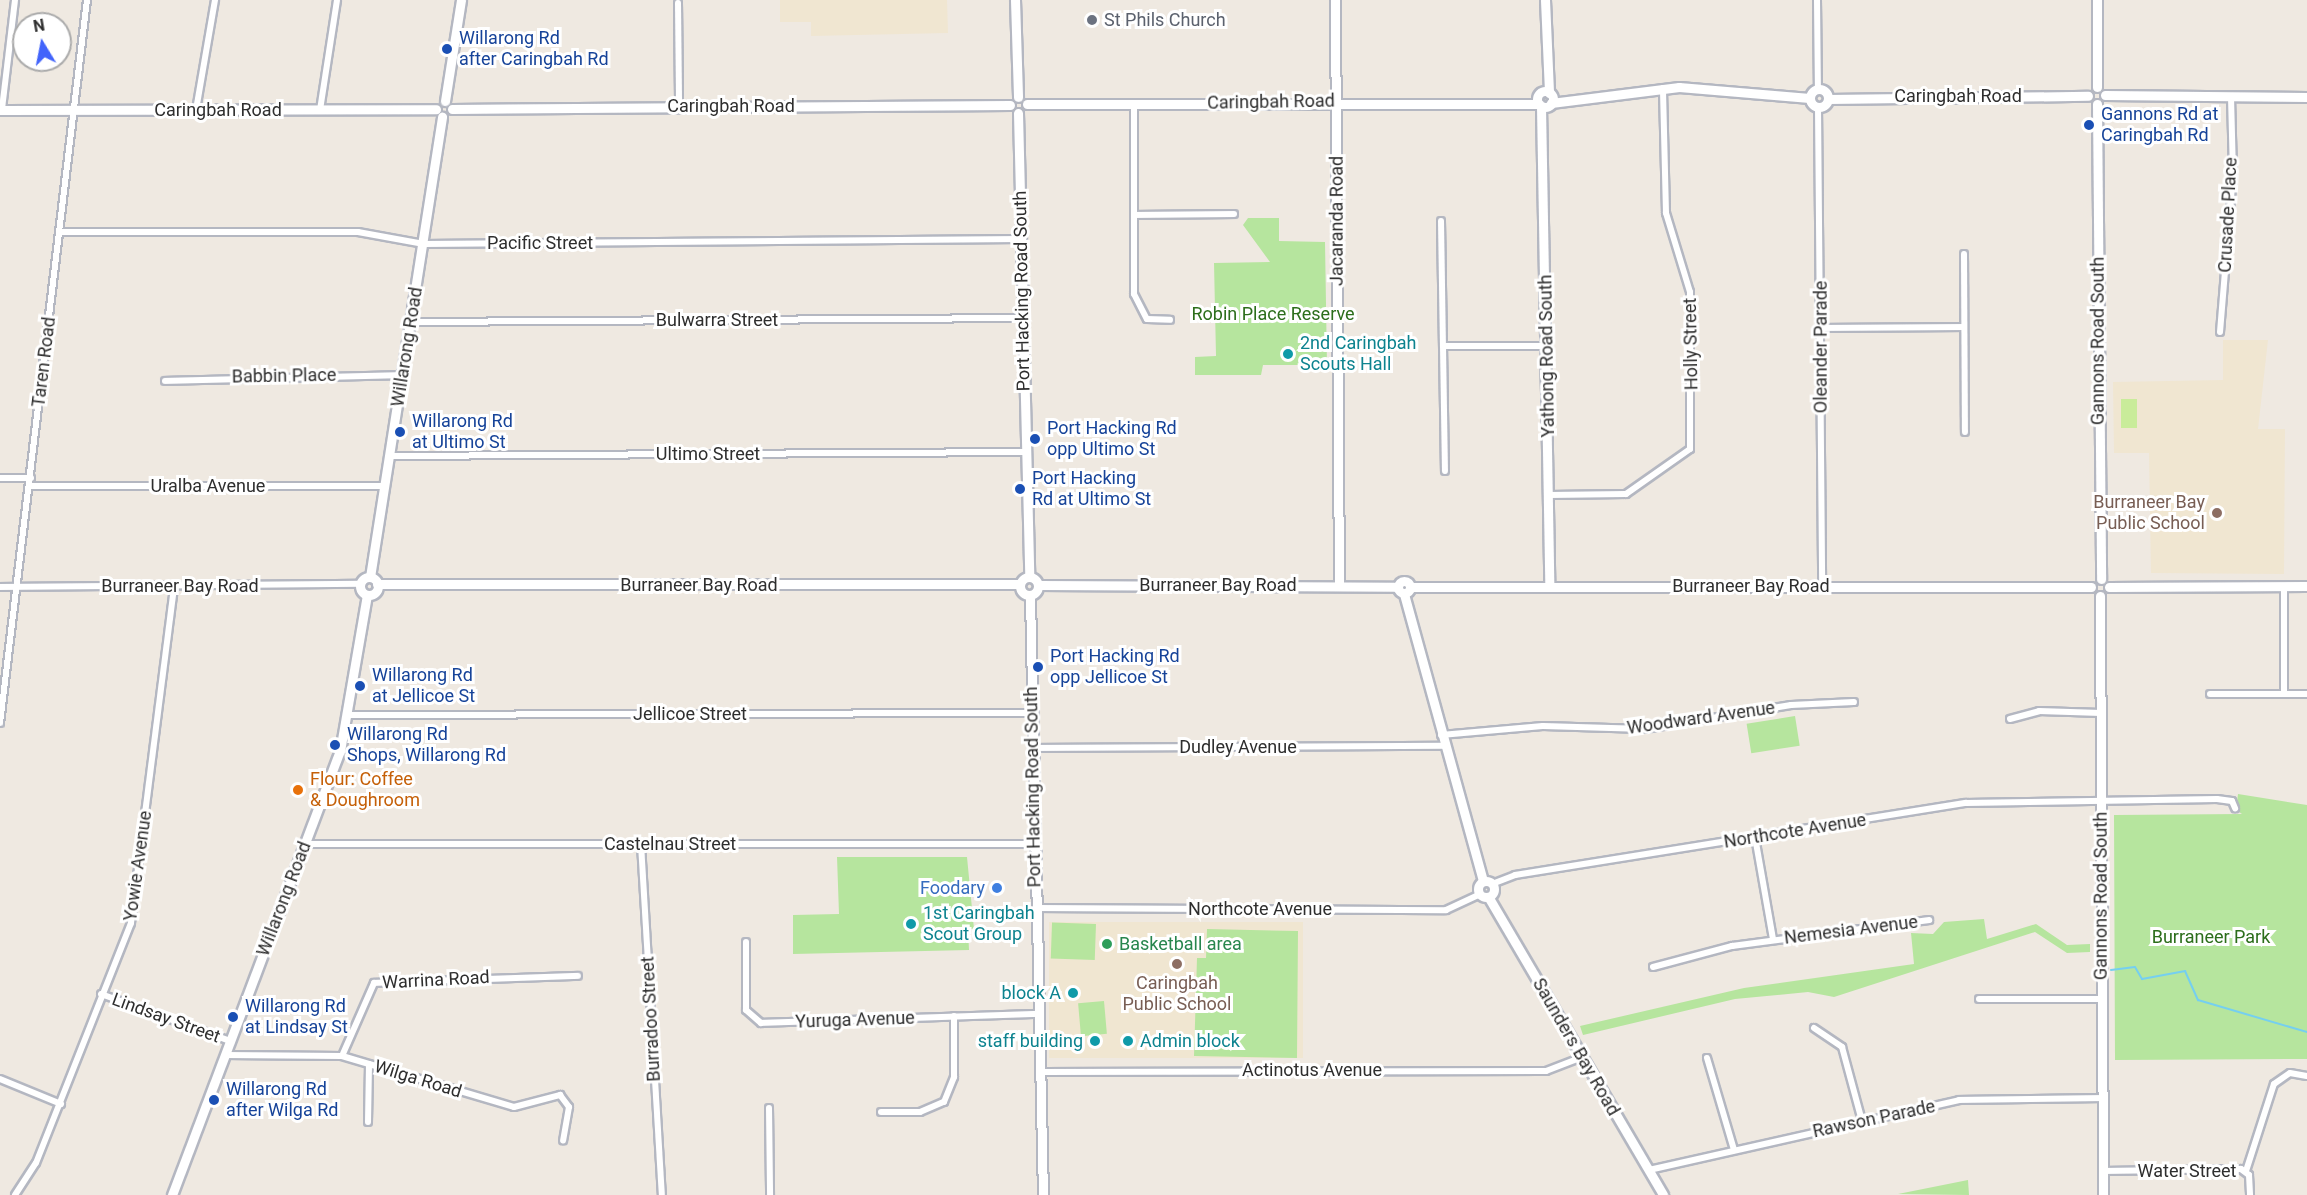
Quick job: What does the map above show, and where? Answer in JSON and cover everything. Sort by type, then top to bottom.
[{"type":"street","points":[[1,110],[15,0]]},
{"type":"street","name":"Taren Road","points":[[0,723],[87,0]]},
{"type":"street","points":[[196,110],[215,0]]},
{"type":"street","points":[[320,111],[337,0]]},
{"type":"street","points":[[439,113],[445,101],[461,0]]},
{"type":"street","points":[[1015,0],[1018,97],[1010,105],[1018,113],[1027,104],[1018,97]]},
{"type":"street","name":"Jacaranda Road","points":[[1335,0],[1339,586]]},
{"type":"street","name":"Yathong Road South","points":[[1545,0],[1549,584]]},
{"type":"street","points":[[1817,0],[1818,89],[1810,98],[1818,107],[1828,99],[1818,89]]},
{"type":"street","points":[[2097,0],[2097,87],[2088,96],[2097,104],[2106,95]]},
{"type":"street","points":[[678,3],[679,106]]},
{"type":"street","name":"Caringbah Road","points":[[1027,104],[1516,101],[1663,88],[1713,87],[1810,98]]},
{"type":"street","points":[[2097,87],[2106,95],[2307,97]]},
{"type":"street","name":"Holly Street","points":[[1549,495],[1626,494],[1690,449],[1690,292],[1666,213],[1663,88]]},
{"type":"street","name":"Caringbah Road","points":[[1828,99],[2088,96]]},
{"type":"street","name":"Crusade Place","points":[[2220,332],[2233,174],[2231,98]]},
{"type":"street","points":[[439,113],[452,109],[445,101]]},
{"type":"street","points":[[1134,104],[1136,305],[1152,321],[1170,320]]},
{"type":"street","name":"Gannons Road South","points":[[2097,104],[2102,579]]},
{"type":"street","name":"Caringbah Road","points":[[452,109],[1010,105]]},
{"type":"street","name":"Oleander Parade","points":[[1818,107],[1822,586]]},
{"type":"street","name":"Caringbah Road","points":[[1,110],[439,113]]},
{"type":"street","name":"Willarong Road","points":[[374,581],[385,486],[424,244],[439,113]]},
{"type":"street","name":"Port Hacking Road South","points":[[1018,113],[1029,576]]},
{"type":"street","points":[[1134,215],[1234,214]]},
{"type":"street","points":[[1441,220],[1444,471]]},
{"type":"street","name":"Pacific Street","points":[[59,232],[358,232],[424,244],[1022,239]]},
{"type":"street","points":[[1964,254],[1965,432]]},
{"type":"street","name":"Bulwarra Street","points":[[411,322],[1023,318]]},
{"type":"street","points":[[1821,328],[1964,327]]},
{"type":"street","points":[[1443,346],[1546,346]]},
{"type":"street","name":"Babbin Place","points":[[165,381],[403,375]]},
{"type":"street","name":"Ultimo Street","points":[[390,456],[1026,452]]},
{"type":"street","name":"Uralba Avenue","points":[[0,478],[30,482],[385,486]]},
{"type":"street","points":[[1029,576],[1039,585],[1030,595],[1020,584],[1029,576]]},
{"type":"street","points":[[2109,587],[2102,579],[2091,587],[2100,596],[2109,587],[2307,586]]},
{"type":"street","points":[[374,581],[375,593],[367,595],[360,584],[374,581]]},
{"type":"street","name":"Burraneer Bay Road","points":[[374,581],[1020,584]]},
{"type":"street","name":"Burraneer Bay Road","points":[[0,587],[360,584]]},
{"type":"street","name":"Burraneer Bay Road","points":[[1039,585],[1339,586],[1404,589],[1549,584],[2091,587]]},
{"type":"street","points":[[2284,586],[2284,694]]},
{"type":"street","name":"Yowie Avenue","points":[[15,1195],[36,1163],[61,1104],[133,913],[174,587]]},
{"type":"street","points":[[1404,589],[1444,746],[1487,882],[1484,896]]},
{"type":"street","name":"Willarong Road","points":[[172,1195],[305,844],[350,715],[367,595]]},
{"type":"street","name":"Port Hacking Road South","points":[[1030,595],[1042,1195]]},
{"type":"street","name":"Gannons Road South","points":[[2100,596],[2103,1195]]},
{"type":"street","points":[[2210,694],[2307,694]]},
{"type":"street","name":"Woodward Avenue","points":[[1441,735],[1543,726],[1645,729],[1791,705],[1854,702]]},
{"type":"street","points":[[2010,719],[2044,711],[2101,713]]},
{"type":"street","name":"Jellicoe Street","points":[[350,715],[1031,713]]},
{"type":"street","name":"Dudley Avenue","points":[[1032,748],[1444,746]]},
{"type":"street","name":"Northcote Avenue","points":[[1487,882],[1515,875],[1966,803],[2100,799],[2234,802]]},
{"type":"street","name":"Nemesia Avenue","points":[[1755,837],[1773,939]]},
{"type":"street","name":"Burradoo Street","points":[[641,843],[662,1195]]},
{"type":"street","name":"Castelnau Street","points":[[305,844],[1035,844]]},
{"type":"street","name":"Northcote Avenue","points":[[1036,908],[1446,910],[1484,896]]},
{"type":"street","name":"Saunders Bay Road","points":[[1484,896],[1663,1195]]},
{"type":"street","name":"Nemesia Avenue","points":[[1653,967],[1773,939],[1929,920]]},
{"type":"street","name":"Yuruga Avenue","points":[[746,942],[746,1010],[754,1021],[1038,1014]]},
{"type":"street","name":"Warrina Road","points":[[342,1056],[374,983],[578,976]]},
{"type":"street","name":"Lindsay Street","points":[[101,994],[230,1041]]},
{"type":"street","points":[[1979,999],[2102,999]]},
{"type":"street","points":[[881,1112],[920,1112],[944,1102],[954,1077],[954,1016]]},
{"type":"street","points":[[1814,1028],[1842,1047],[1862,1121]]},
{"type":"street","name":"Wilga Road","points":[[225,1055],[342,1056],[508,1106],[560,1095],[568,1107],[563,1140]]},
{"type":"street","name":"Actinotus Avenue","points":[[1040,1072],[1546,1071],[1582,1057]]},
{"type":"street","points":[[1707,1058],[1734,1150]]},
{"type":"street","points":[[368,1122],[369,1064]]},
{"type":"street","points":[[2246,1171],[2274,1084],[2290,1073],[2307,1076]]},
{"type":"street","points":[[0,1079],[61,1104]]},
{"type":"street","name":"Rawson Parade","points":[[1649,1170],[1969,1099],[2102,1098]]},
{"type":"street","points":[[769,1108],[770,1195]]},
{"type":"street","name":"Water Street","points":[[2102,1171],[2246,1171],[2250,1195]]},
{"type":"shaded area","points":[[780,0],[947,0],[948,33],[811,36],[811,22],[780,22]]},
{"type":"shaded area","name":"Burraneer Bay Public School","points":[[2223,340],[2268,340],[2258,429],[2285,429],[2284,574],[2151,573],[2149,453],[2114,453],[2113,382],[2223,380]]},
{"type":"shaded area","name":"Caringbah Public School","points":[[1049,922],[1303,922],[1303,1058],[1049,1058]]},
{"type":"green space","name":"Robin Place Reserve","points":[[1248,218],[1279,218],[1279,241],[1325,242],[1327,365],[1263,365],[1261,375],[1195,375],[1195,357],[1216,356],[1214,263],[1270,262],[1243,225]]},
{"type":"green space","points":[[2121,399],[2137,399],[2137,428],[2121,428]]},
{"type":"green space","points":[[1795,716],[1800,746],[1751,753],[1747,724]]},
{"type":"green space","name":"Burraneer Park","points":[[2238,794],[2307,805],[2307,1059],[2115,1060],[2114,815],[2242,814],[2236,810]]},
{"type":"green space","points":[[837,857],[967,857],[974,929],[968,929],[969,950],[793,954],[793,915],[839,914]]},
{"type":"green space","points":[[1984,919],[1987,939],[2036,924],[2067,945],[2090,944],[2090,952],[2067,953],[2035,932],[1834,997],[1808,992],[1735,999],[1583,1035],[1580,1026],[1744,988],[1914,964],[1911,933],[1933,934],[1944,922]]},
{"type":"green space","points":[[1052,922],[1096,924],[1095,960],[1051,958]]},
{"type":"green space","points":[[1207,929],[1298,931],[1297,1058],[1194,1056],[1197,958],[1206,958]]},
{"type":"green space","points":[[1104,1001],[1107,1034],[1081,1036],[1078,1003]]},
{"type":"green space","points":[[1968,1180],[1969,1195],[1898,1194]]},
{"type":"waterway","points":[[2111,970],[2135,967],[2142,979],[2185,971],[2198,1000],[2307,1032]]},
{"type":"place","name":"St Phils Church","points":[[1092,20]]},
{"type":"place","name":"Willarong Rd after Caringbah Rd","points":[[447,49]]},
{"type":"place","name":"Gannons Rd at Caringbah Rd","points":[[2089,125]]},
{"type":"place","name":"2nd Caringbah Scouts Hall","points":[[1288,354]]},
{"type":"place","name":"Willarong Rd at Ultimo St","points":[[400,432]]},
{"type":"place","name":"Port Hacking Rd opp Ultimo St","points":[[1035,439]]},
{"type":"place","name":"Port Hacking Rd at Ultimo St","points":[[1020,489]]},
{"type":"place","name":"Burraneer Bay Public School","points":[[2217,513]]},
{"type":"place","name":"Port Hacking Rd opp Jellicoe St","points":[[1038,667]]},
{"type":"place","name":"Willarong Rd at Jellicoe St","points":[[360,686]]},
{"type":"place","name":"Willarong Rd Shops, Willarong Rd","points":[[335,745]]},
{"type":"place","name":"Flour: Coffee & Doughroom","points":[[298,790]]},
{"type":"place","name":"Foodary","points":[[997,888]]},
{"type":"place","name":"1st Caringbah Scout Group","points":[[911,924]]},
{"type":"place","name":"Basketball area","points":[[1107,944]]},
{"type":"place","name":"Caringbah Public School","points":[[1177,964]]},
{"type":"place","name":"block A","points":[[1073,993]]},
{"type":"place","name":"Willarong Rd at Lindsay St","points":[[233,1017]]},
{"type":"place","name":"staff building","points":[[1095,1041]]},
{"type":"place","name":"Admin block","points":[[1128,1041]]},
{"type":"place","name":"Willarong Rd after Wilga Rd","points":[[214,1100]]}]
